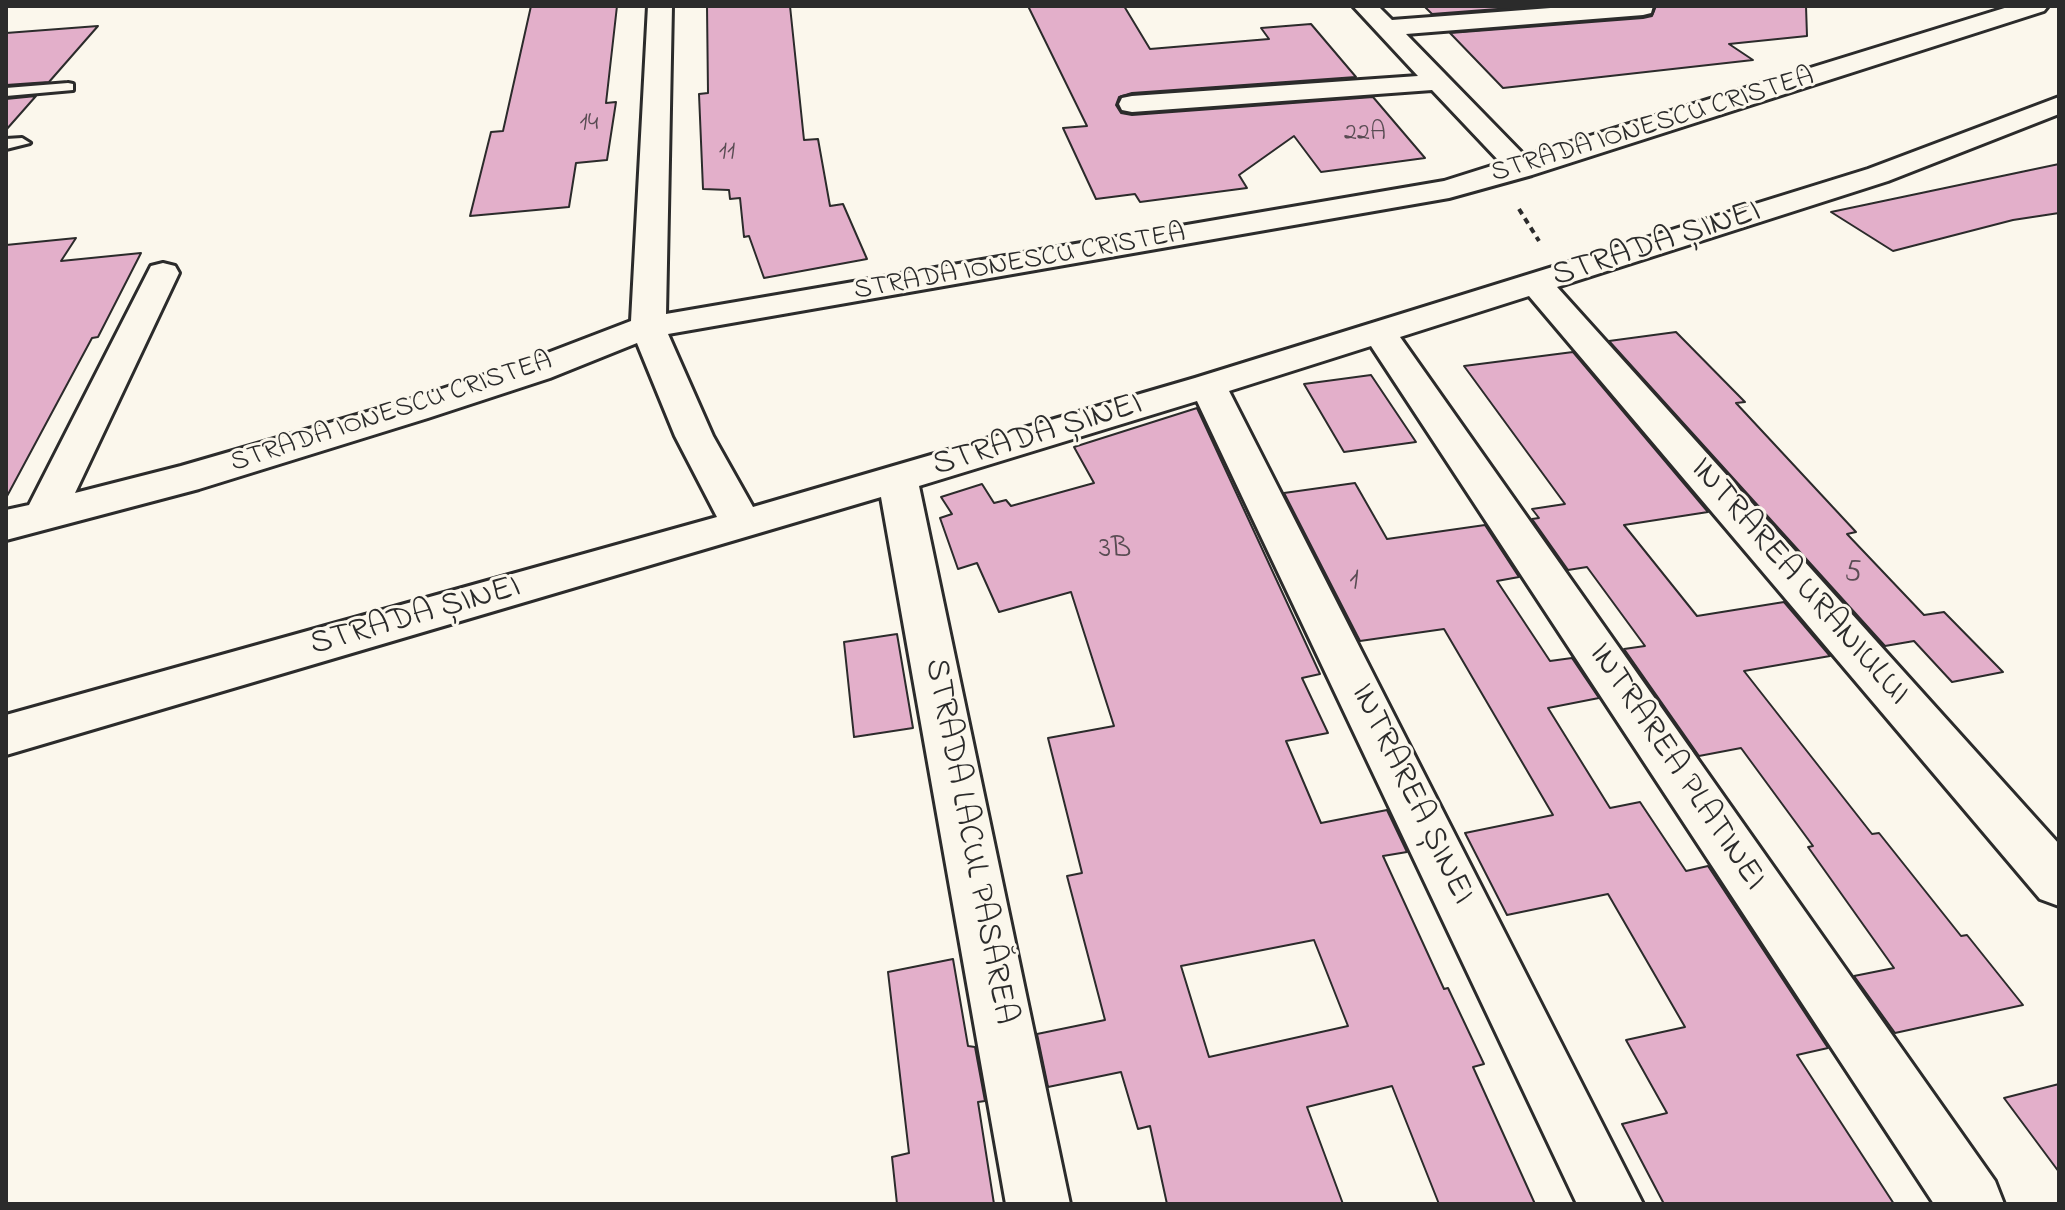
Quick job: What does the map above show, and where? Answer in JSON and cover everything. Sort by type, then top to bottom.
[{"type":"street","points":[[660,6],[648,327],[694,436],[742,525]]},
{"type":"street","points":[[1365,6],[1522,169]]},
{"type":"street","name":"STRADA IONESCU CRISTEA","points":[[6,525],[415,410],[537,370],[648,327],[1406,198],[1522,169],[2036,6]]},
{"type":"street","points":[[1386,28],[1643,8]]},
{"type":"street","points":[[1132,104],[1438,82]]},
{"type":"street","name":"STRADA ȘINEI","points":[[6,735],[742,525],[1208,386],[1878,175],[2059,105]]},
{"type":"street","points":[[43,517],[163,273]]},
{"type":"street","name":"INTRAREA URANIULUI","points":[[1544,282],[2059,882]]},
{"type":"street","name":"INTRAREA PLATINEI","points":[[1379,332],[1972,1204]]},
{"type":"street","name":"INTRAREA ȘINEI","points":[[1208,386],[1611,1204]]},
{"type":"street","name":"STRADA LACUL PASĂREA","points":[[898,479],[1038,1204]]},
{"type":"lane","points":[[6,92],[68,87]]},
{"type":"path","points":[[1488,179],[1517,206],[1537,235],[1544,282]]},
{"type":"building","points":[[531,6],[617,6],[606,103],[616,102],[607,160],[576,163],[569,207],[470,216],[491,132],[503,131]]},
{"type":"building","points":[[707,6],[790,6],[804,140],[818,139],[830,206],[843,204],[867,259],[764,278],[749,236],[744,237],[740,198],[730,199],[729,190],[703,189],[699,94],[708,93]]},
{"type":"building","points":[[1028,6],[1124,6],[1150,49],[1269,39],[1261,28],[1311,24],[1356,77],[1132,93],[1119,97],[1116,105],[1121,113],[1132,115],[1373,97],[1425,158],[1321,172],[1294,136],[1239,175],[1247,188],[1140,202],[1135,194],[1096,199],[1063,128],[1087,126]]},
{"type":"building","points":[[1424,6],[1537,6],[1432,14]]},
{"type":"building","points":[[1656,6],[1806,6],[1807,36],[1729,44],[1753,60],[1503,88],[1450,33],[1643,18],[1652,16]]},
{"type":"building","points":[[98,26],[49,82],[6,85],[6,33]]},
{"type":"building","points":[[36,96],[6,130],[6,99]]},
{"type":"building","points":[[2059,164],[2059,213],[2013,220],[1893,251],[1831,212]]},
{"type":"building","points":[[76,238],[61,261],[141,253],[98,337],[92,338],[6,498],[6,245]]},
{"type":"building","points":[[1676,332],[1745,402],[1736,403],[1856,532],[1847,534],[1924,615],[1944,612],[2003,672],[1952,682],[1914,641],[1885,646],[1609,341]]},
{"type":"building","points":[[1573,352],[1708,512],[1624,525],[1697,616],[1784,602],[1830,656],[1744,671],[1872,834],[1879,833],[1961,936],[1967,935],[2023,1005],[1895,1033],[1854,976],[1894,968],[1808,847],[1813,846],[1741,748],[1699,756],[1624,649],[1645,646],[1587,567],[1568,570],[1532,519],[1539,518],[1532,509],[1565,504],[1464,366]]},
{"type":"building","points":[[1371,375],[1416,442],[1344,452],[1304,384]]},
{"type":"building","points":[[1197,408],[1320,674],[1302,678],[1328,733],[1286,741],[1321,823],[1387,810],[1407,852],[1383,856],[1444,989],[1448,988],[1484,1064],[1473,1067],[1535,1204],[1439,1204],[1392,1086],[1307,1107],[1343,1204],[1167,1204],[1150,1126],[1138,1129],[1121,1072],[1048,1087],[1037,1034],[1105,1020],[1067,876],[1082,873],[1048,738],[1114,726],[1071,592],[999,612],[977,563],[958,569],[940,518],[952,514],[941,497],[982,484],[994,503],[1006,500],[1011,506],[1094,483],[1074,447]],"holes":[[[1314,940],[1348,1026],[1209,1057],[1181,966]]]},
{"type":"building","points":[[1355,483],[1387,539],[1485,525],[1519,577],[1497,581],[1550,661],[1572,658],[1599,698],[1548,708],[1610,808],[1640,802],[1686,871],[1708,866],[1828,1048],[1797,1055],[1894,1204],[1664,1204],[1622,1124],[1667,1113],[1626,1040],[1685,1027],[1608,894],[1507,915],[1465,833],[1553,815],[1444,629],[1360,641],[1284,493]]},
{"type":"building","points":[[897,634],[913,728],[854,737],[844,642]]},
{"type":"building","points":[[953,959],[968,1046],[975,1047],[985,1101],[978,1102],[994,1204],[897,1204],[892,1157],[909,1153],[888,972]]},
{"type":"building","points":[[2059,1084],[2059,1172],[2004,1098]]}]
